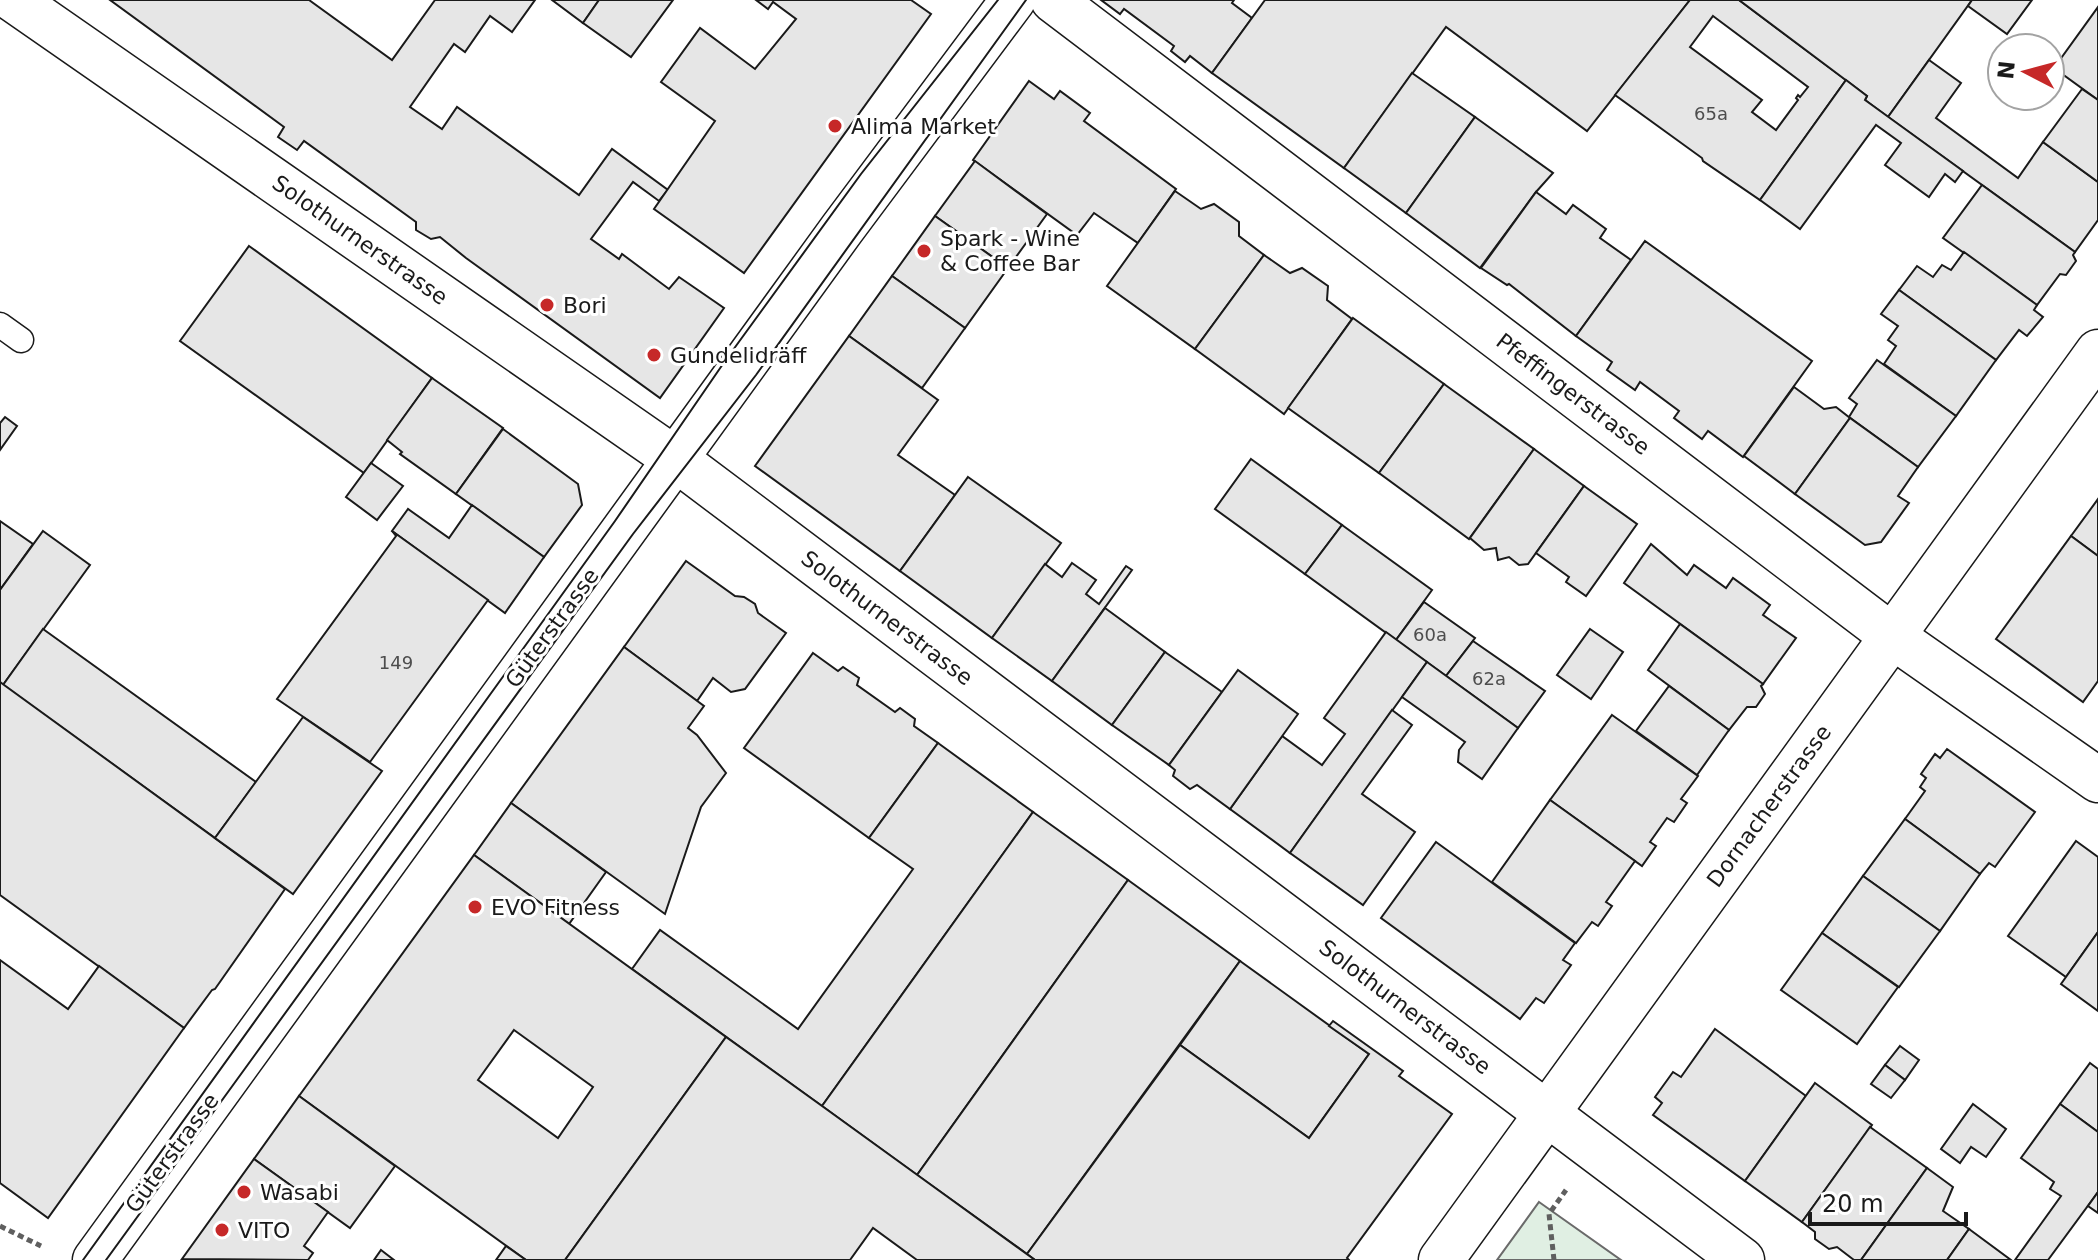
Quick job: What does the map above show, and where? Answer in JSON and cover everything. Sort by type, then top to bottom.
[{"type":"street","name":"Solothurnerstrasse","points":[[14,0],[674,459],[1742,1260]]},
{"type":"street","name":"Güterstrasse","points":[[95,1260],[674,459],[1013,0]]},
{"type":"street","name":"Pfeffingerstrasse","points":[[1053,0],[1892,636],[2098,780]]},
{"type":"street","name":"Dornacherstrasse","points":[[1441,1260],[2098,352]]},
{"type":"lane","points":[[0,325],[21,340]]},
{"type":"path","points":[[1554,1260],[1549,1214],[1595,1149]]},
{"type":"path","points":[[0,1226],[41,1246]]},
{"type":"green space","points":[[1539,1202],[1621,1260],[1497,1260]]},
{"type":"building","points":[[110,0],[309,0],[392,60],[435,0],[535,0],[512,32],[490,16],[465,52],[454,44],[410,107],[442,129],[457,107],[579,195],[612,149],[668,190],[659,201],[633,182],[591,239],[619,259],[622,254],[669,289],[679,277],[724,308],[660,398],[440,237],[431,239],[416,230],[416,222],[304,141],[297,150],[278,137],[284,127]]},
{"type":"building","points":[[552,0],[599,0],[583,23]]},
{"type":"building","points":[[599,0],[673,0],[631,57],[583,23]]},
{"type":"building","points":[[756,0],[911,0],[931,14],[744,273],[654,209],[715,121],[661,82],[700,28],[755,69],[796,19],[773,2],[768,9]]},
{"type":"building","points":[[1101,0],[1234,0],[1232,3],[1252,18],[1212,73],[1190,56],[1185,62],[1171,51],[1174,46],[1124,9],[1120,14]]},
{"type":"building","points":[[1265,0],[1690,0],[1587,131],[1446,27],[1344,168],[1212,73]]},
{"type":"building","points":[[1690,0],[1739,0],[1846,80],[1760,200],[1615,95]],"holes":[[[1713,16],[1808,87],[1800,97],[1798,95],[1798,100],[1776,130],[1752,112],[1762,100],[1690,47]]]},
{"type":"building","points":[[1739,0],[1972,0],[1888,117],[1865,100],[1867,96]]},
{"type":"building","points":[[1972,0],[2032,0],[2008,32],[1968,6]]},
{"type":"building","points":[[2098,7],[2098,100],[2066,77],[2066,51]]},
{"type":"building","points":[[1929,60],[1961,83],[1936,118],[2018,178],[2043,142],[2098,182],[2098,220],[2075,252],[1888,117]]},
{"type":"building","points":[[1412,73],[1475,117],[1406,213],[1344,168]]},
{"type":"building","points":[[1846,80],[1867,96],[1865,100],[1963,171],[1955,182],[1945,174],[1929,197],[1885,165],[1901,143],[1876,125],[1800,229],[1760,200]]},
{"type":"building","points":[[1029,81],[1054,99],[1060,91],[1090,113],[1084,121],[1176,189],[1138,243],[1094,213],[1077,235],[973,160]]},
{"type":"building","points":[[2082,89],[2098,100],[2098,182],[2043,142]]},
{"type":"building","points":[[1475,117],[1553,173],[1480,268],[1406,213]]},
{"type":"building","points":[[975,161],[1047,214],[1008,268],[935,216]]},
{"type":"building","points":[[1982,185],[2075,252],[2076,261],[2066,275],[2060,274],[2037,305],[1943,238]]},
{"type":"building","points":[[1175,191],[1201,209],[1214,204],[1239,222],[1239,236],[1264,255],[1195,349],[1107,286]]},
{"type":"building","points":[[1536,192],[1566,214],[1573,205],[1606,229],[1600,238],[1631,260],[1576,336],[1509,284],[1481,268]]},
{"type":"building","points":[[935,216],[1008,268],[965,328],[892,276]]},
{"type":"building","points":[[1645,241],[1812,361],[1743,457],[1708,431],[1702,439],[1674,418],[1679,411],[1640,382],[1635,390],[1607,370],[1612,362],[1576,336]]},
{"type":"building","points":[[249,246],[432,378],[364,473],[180,341]]},
{"type":"building","points":[[1964,252],[2037,305],[2034,310],[2043,317],[2027,336],[2019,330],[1996,360],[1899,290],[1917,266],[1933,277],[1942,265],[1951,270]]},
{"type":"building","points":[[1264,255],[1290,273],[1302,268],[1328,286],[1327,300],[1352,319],[1284,414],[1195,349]]},
{"type":"building","points":[[892,276],[965,328],[922,388],[849,336]]},
{"type":"building","points":[[1899,290],[1996,360],[1956,416],[1884,364],[1896,346],[1888,340],[1898,326],[1881,314]]},
{"type":"building","points":[[1353,318],[1444,384],[1379,473],[1288,408]]},
{"type":"building","points":[[849,336],[938,400],[898,455],[955,495],[900,571],[755,466]]},
{"type":"building","points":[[1877,360],[1956,416],[1918,467],[1849,417],[1857,404],[1849,398]]},
{"type":"building","points":[[432,378],[503,428],[456,494],[400,454],[402,452],[387,440]]},
{"type":"building","points":[[1444,384],[1534,449],[1469,539],[1379,473]]},
{"type":"building","points":[[1794,387],[1824,409],[1836,407],[1850,418],[1795,494],[1744,456]]},
{"type":"building","points":[[5,417],[17,426],[0,450],[0,423]]},
{"type":"building","points":[[1850,418],[1918,467],[1898,496],[1909,503],[1881,542],[1865,545],[1795,494]]},
{"type":"building","points":[[503,429],[578,484],[582,505],[544,557],[456,494]]},
{"type":"building","points":[[1534,449],[1584,486],[1528,564],[1519,565],[1509,557],[1498,560],[1496,548],[1484,550],[1470,538]]},
{"type":"building","points":[[1251,459],[1342,525],[1305,574],[1215,509]]},
{"type":"building","points":[[371,463],[403,486],[377,520],[346,497]]},
{"type":"building","points":[[968,477],[1061,543],[992,638],[900,571]]},
{"type":"building","points":[[1584,486],[1637,524],[1586,596],[1566,582],[1569,577],[1536,553]]},
{"type":"building","points":[[2098,499],[2098,556],[2071,536]]},
{"type":"building","points":[[472,505],[544,557],[505,613],[392,531],[408,509],[449,538]]},
{"type":"building","points":[[0,521],[33,544],[0,590]]},
{"type":"building","points":[[1342,525],[1432,590],[1396,640],[1305,574]]},
{"type":"building","points":[[43,531],[90,565],[3,685],[0,682],[0,590]]},
{"type":"building","points":[[392,531],[488,600],[370,762],[277,699],[396,536]]},
{"type":"building","points":[[2071,536],[2098,556],[2098,681],[2083,702],[1996,639]]},
{"type":"building","points":[[1651,544],[1687,575],[1694,565],[1726,588],[1733,578],[1770,605],[1763,615],[1796,638],[1763,684],[1624,583]]},
{"type":"building","points":[[686,561],[735,596],[744,597],[755,604],[758,613],[786,633],[745,689],[731,692],[713,678],[697,701],[624,647]]},
{"type":"building","points":[[1072,563],[1096,580],[1086,594],[1099,604],[1126,566],[1132,570],[1052,681],[992,638],[1045,564],[1062,577]]},
{"type":"building","points":[[1424,602],[1475,638],[1446,676],[1396,640]]},
{"type":"building","points":[[1105,608],[1165,652],[1112,725],[1052,681]]},
{"type":"building","points":[[1680,624],[1763,684],[1765,694],[1756,707],[1747,707],[1729,730],[1648,670]]},
{"type":"building","points":[[43,629],[256,782],[215,838],[3,685]]},
{"type":"building","points":[[1590,629],[1623,652],[1591,699],[1557,675]]},
{"type":"building","points":[[1386,632],[1427,662],[1290,853],[1230,809],[1282,736],[1322,765],[1345,734],[1324,718]]},
{"type":"building","points":[[1473,641],[1545,691],[1518,728],[1446,676]]},
{"type":"building","points":[[624,647],[704,706],[688,728],[726,773],[701,807],[665,914],[511,803]]},
{"type":"building","points":[[1165,652],[1222,692],[1169,765],[1112,725]]},
{"type":"building","points":[[813,653],[838,671],[843,667],[859,678],[857,685],[895,712],[900,708],[915,719],[914,726],[938,743],[869,838],[744,748]]},
{"type":"building","points":[[1427,662],[1518,728],[1482,779],[1458,762],[1459,750],[1465,742],[1402,697]]},
{"type":"building","points":[[1238,670],[1298,714],[1230,809],[1197,785],[1190,789],[1173,776],[1175,770],[1169,765]]},
{"type":"building","points":[[0,682],[285,889],[184,1028],[0,895]]},
{"type":"building","points":[[1669,686],[1729,730],[1697,775],[1636,731]]},
{"type":"building","points":[[1392,710],[1412,725],[1362,794],[1415,832],[1363,905],[1290,853]]},
{"type":"building","points":[[1612,715],[1698,776],[1681,799],[1687,803],[1674,822],[1667,818],[1650,842],[1656,846],[1642,866],[1550,800]]},
{"type":"building","points":[[303,717],[382,771],[293,894],[215,838]]},
{"type":"building","points":[[938,743],[1033,812],[822,1106],[632,969],[660,930],[798,1029],[913,869],[869,838]]},
{"type":"building","points":[[1947,749],[2035,812],[1995,867],[1989,863],[1980,874],[1905,819],[1925,791],[1920,787],[1926,778],[1921,774],[1935,754],[1940,758]]},
{"type":"building","points":[[1550,800],[1635,861],[1606,902],[1612,906],[1598,926],[1592,922],[1576,943],[1492,882]]},
{"type":"building","points":[[511,803],[606,872],[569,924],[474,855]]},
{"type":"building","points":[[1033,812],[1128,880],[917,1175],[822,1106]]},
{"type":"building","points":[[1905,819],[1980,874],[1940,931],[1863,876]]},
{"type":"building","points":[[2076,841],[2098,857],[2098,932],[2066,977],[2008,936]]},
{"type":"building","points":[[1436,842],[1575,943],[1563,960],[1571,965],[1544,1003],[1536,998],[1520,1019],[1381,918]]},
{"type":"building","points":[[474,855],[726,1037],[565,1260],[526,1260],[299,1096]],"holes":[[[514,1030],[593,1087],[558,1138],[478,1080]]]},
{"type":"building","points":[[1863,876],[1940,931],[1899,987],[1822,933]]},
{"type":"building","points":[[1128,880],[1240,961],[1027,1254],[917,1175]]},
{"type":"building","points":[[2098,932],[2098,1011],[2061,984]]},
{"type":"building","points":[[1822,933],[1898,987],[1857,1044],[1781,990]]},
{"type":"building","points":[[0,960],[68,1009],[99,966],[184,1028],[48,1218],[0,1183]]},
{"type":"building","points":[[1240,961],[1369,1054],[1309,1138],[1180,1045]]},
{"type":"building","points":[[1333,1021],[1403,1071],[1399,1076],[1452,1114],[1347,1258],[1349,1260],[1035,1260],[1027,1254],[1180,1045],[1309,1138],[1369,1054],[1329,1026]]},
{"type":"building","points":[[1715,1029],[1806,1096],[1745,1181],[1653,1115],[1662,1103],[1655,1097],[1673,1072],[1681,1077]]},
{"type":"building","points":[[726,1037],[1035,1260],[917,1260],[873,1228],[850,1260],[565,1260]]},
{"type":"building","points":[[1900,1046],[1919,1060],[1905,1080],[1885,1065]]},
{"type":"building","points":[[2090,1063],[2098,1069],[2098,1132],[2060,1104]]},
{"type":"building","points":[[1885,1065],[1905,1080],[1891,1098],[1871,1084]]},
{"type":"building","points":[[1815,1083],[1872,1125],[1802,1222],[1745,1181]]},
{"type":"building","points":[[299,1096],[395,1166],[350,1228],[254,1159]]},
{"type":"building","points":[[1973,1104],[2006,1129],[1986,1157],[1971,1147],[1960,1163],[1941,1149]]},
{"type":"building","points":[[2060,1104],[2098,1132],[2098,1192],[2048,1260],[2015,1260],[2061,1196],[2050,1189],[2054,1182],[2021,1158]]},
{"type":"building","points":[[1870,1127],[1927,1168],[1861,1260],[1854,1260],[1837,1247],[1829,1249],[1815,1239],[1815,1232],[1802,1222]]},
{"type":"building","points":[[254,1159],[328,1212],[304,1246],[313,1253],[308,1260],[182,1259]]},
{"type":"building","points":[[1927,1168],[1953,1187],[1943,1211],[1969,1229],[1947,1260],[1861,1260]]},
{"type":"building","points":[[2098,1192],[2098,1213],[2088,1206]]},
{"type":"building","points":[[1969,1229],[2011,1260],[1947,1260]]},
{"type":"building","points":[[506,1246],[526,1260],[496,1260]]},
{"type":"building","points":[[381,1250],[394,1260],[374,1260]]},
{"type":"tram line","points":[[83,1260],[615,521],[725,361],[861,174],[998,0]]},
{"type":"tram line","points":[[106,1260],[633,534],[756,375],[1026,0]]},
{"type":"place","name":"Alima Market","points":[[835,126]]},
{"type":"place","name":"Spark - Wine & Coffee Bar","points":[[924,251]]},
{"type":"place","name":"Bori","points":[[547,305]]},
{"type":"place","name":"Gundelidräff","points":[[654,355]]},
{"type":"place","name":"EVO Fitness","points":[[475,907]]},
{"type":"place","name":"Wasabi","points":[[244,1192]]},
{"type":"place","name":"VITO","points":[[222,1230]]}]
